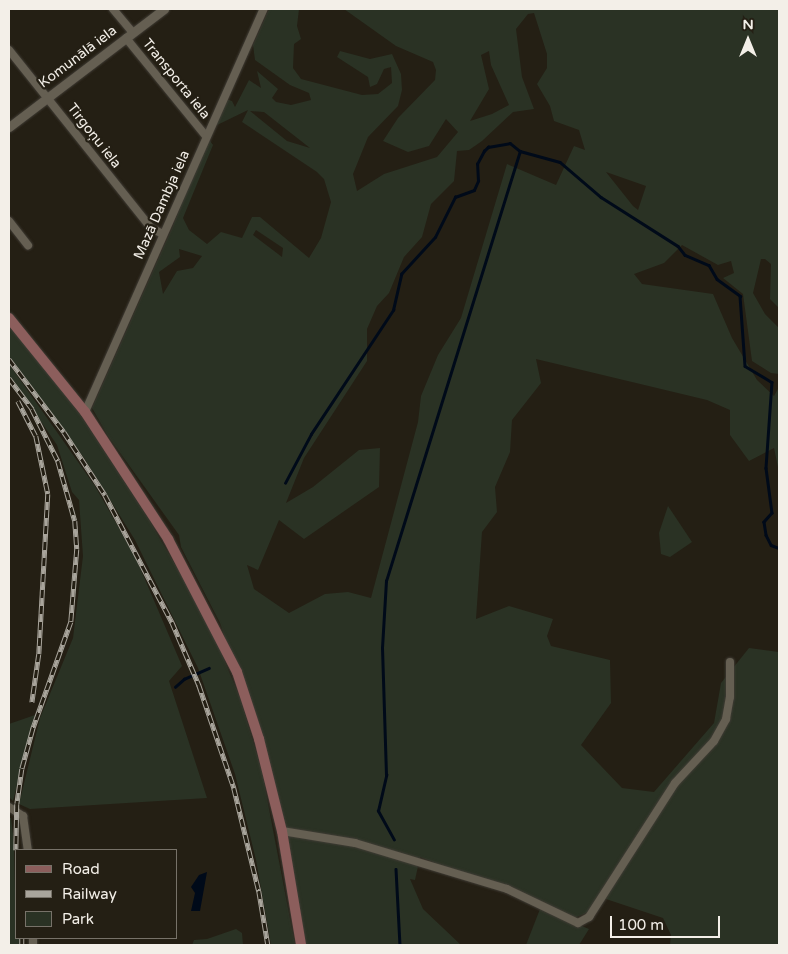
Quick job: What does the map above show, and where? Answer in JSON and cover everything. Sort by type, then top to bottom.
[{"type":"main road","points":[[9,318],[86,412],[168,539],[229,656],[260,739],[282,831],[301,945]]},
{"type":"street","name":"Transporta iela","points":[[113,9],[129,35],[206,136]]},
{"type":"street","name":"Komunālā iela","points":[[9,127],[164,9]]},
{"type":"street","name":"Mazā Dambja iela","points":[[86,412],[206,136],[264,9]]},
{"type":"street","name":"Tirgoņu iela","points":[[9,50],[151,228],[163,234]]},
{"type":"street","points":[[9,221],[28,245]]},
{"type":"street","points":[[282,831],[355,843],[507,889],[578,923],[589,917],[675,782],[714,741],[726,719],[730,697],[730,662]]},
{"type":"street","points":[[9,807],[23,816],[28,849]]},
{"type":"green space","points":[[269,9],[299,9],[297,26],[301,39],[294,44],[293,68],[301,79],[362,95],[378,94],[392,83],[391,67],[384,69],[377,84],[370,87],[368,77],[337,57],[340,51],[370,59],[392,54],[401,74],[402,90],[398,106],[368,137],[353,174],[357,191],[384,174],[437,157],[458,132],[446,119],[429,146],[408,152],[383,141],[398,118],[435,80],[436,70],[433,62],[396,46],[344,9],[779,9],[779,308],[770,299],[771,264],[765,259],[761,259],[753,293],[765,314],[779,328],[779,374],[771,373],[752,361],[743,294],[723,278],[734,273],[731,261],[718,265],[682,245],[664,263],[634,274],[642,284],[713,294],[732,338],[757,380],[774,396],[779,387],[779,472],[774,448],[749,461],[730,435],[730,410],[707,400],[536,359],[541,383],[512,420],[510,452],[495,487],[497,512],[482,532],[476,619],[509,606],[553,619],[547,636],[551,646],[610,660],[611,703],[581,745],[622,788],[654,792],[714,723],[721,683],[749,648],[779,652],[779,945],[670,945],[671,935],[663,918],[600,897],[589,912],[574,918],[420,857],[415,880],[410,879],[423,909],[461,945],[306,945],[276,788],[220,623],[181,547],[179,535],[108,436],[92,408],[172,228],[208,138],[213,145],[183,218],[189,230],[207,244],[221,232],[242,238],[252,217],[260,217],[309,258],[321,238],[331,202],[324,179],[317,172],[242,122],[248,110],[213,127],[226,99],[232,101],[235,107],[249,80],[261,88],[257,71],[278,89],[272,98],[276,102],[291,105],[311,100],[309,93],[290,85],[255,60],[253,45]],"holes":[[[534,13],[547,54],[547,68],[537,84],[550,106],[554,121],[579,130],[585,150],[574,146],[556,185],[507,164],[461,318],[438,355],[421,396],[418,422],[371,598],[348,592],[325,594],[289,613],[254,589],[247,565],[258,570],[279,520],[304,539],[379,487],[380,448],[359,450],[313,487],[286,503],[304,458],[367,361],[367,329],[377,306],[389,293],[404,257],[422,237],[431,204],[454,181],[457,151],[469,150],[482,141],[513,112],[534,109],[522,77],[516,29],[528,14]],[[489,51],[491,65],[509,105],[492,114],[470,121],[489,89],[481,55]],[[250,111],[264,112],[310,148],[287,141]],[[606,172],[646,186],[638,210],[633,206]],[[256,230],[283,248],[282,257],[253,235]],[[179,249],[202,256],[193,268],[177,271],[163,294],[159,272],[180,257]]]},
{"type":"green space","points":[[9,324],[79,413],[149,520],[208,621],[240,698],[262,772],[295,945],[271,945],[256,860],[235,774],[198,668],[135,540],[84,458],[9,356]]},
{"type":"green space","points":[[9,364],[95,486],[135,556],[182,666],[169,681],[207,798],[30,809],[19,804],[40,718],[73,638],[83,556],[79,500],[72,492],[57,445],[9,375]]},
{"type":"green space","points":[[668,506],[692,542],[670,557],[661,554],[659,533]]},
{"type":"green space","points":[[35,715],[13,801],[9,797],[9,724]]},
{"type":"green space","points":[[9,818],[11,818],[14,842],[15,939],[20,939],[20,945],[10,945]]},
{"type":"green space","points":[[540,909],[589,929],[579,945],[526,945]]},
{"type":"green space","points":[[236,929],[242,933],[243,945],[192,945],[194,940],[207,939]]},
{"type":"water","points":[[207,872],[200,911],[191,911],[195,893],[191,887],[199,875]]},
{"type":"waterway","points":[[285,483],[311,434],[393,310],[401,274],[435,237],[455,197],[474,190],[478,181],[477,164],[484,151],[488,147],[510,143],[520,151]]},
{"type":"waterway","points":[[394,840],[378,811],[386,775],[382,648],[386,581],[520,151],[560,162],[601,197],[678,246],[685,255],[709,265],[717,279],[740,296],[745,366],[772,382],[766,468],[772,513],[764,522],[766,535],[771,545],[779,548]]},
{"type":"waterway","points":[[175,687],[184,679],[209,668]]},
{"type":"waterway","points":[[396,869],[400,945]]},
{"type":"railway","points":[[9,359],[64,432],[105,495],[172,622],[199,685],[234,788],[259,891],[268,945]]},
{"type":"railway","points":[[9,378],[32,409],[58,461],[75,521],[77,549],[71,622],[33,729],[22,769],[17,804],[16,849]]},
{"type":"railway","points":[[18,401],[36,436],[48,494],[39,654],[32,703]]},
{"type":"railway","points":[[22,939],[22,945]]}]
